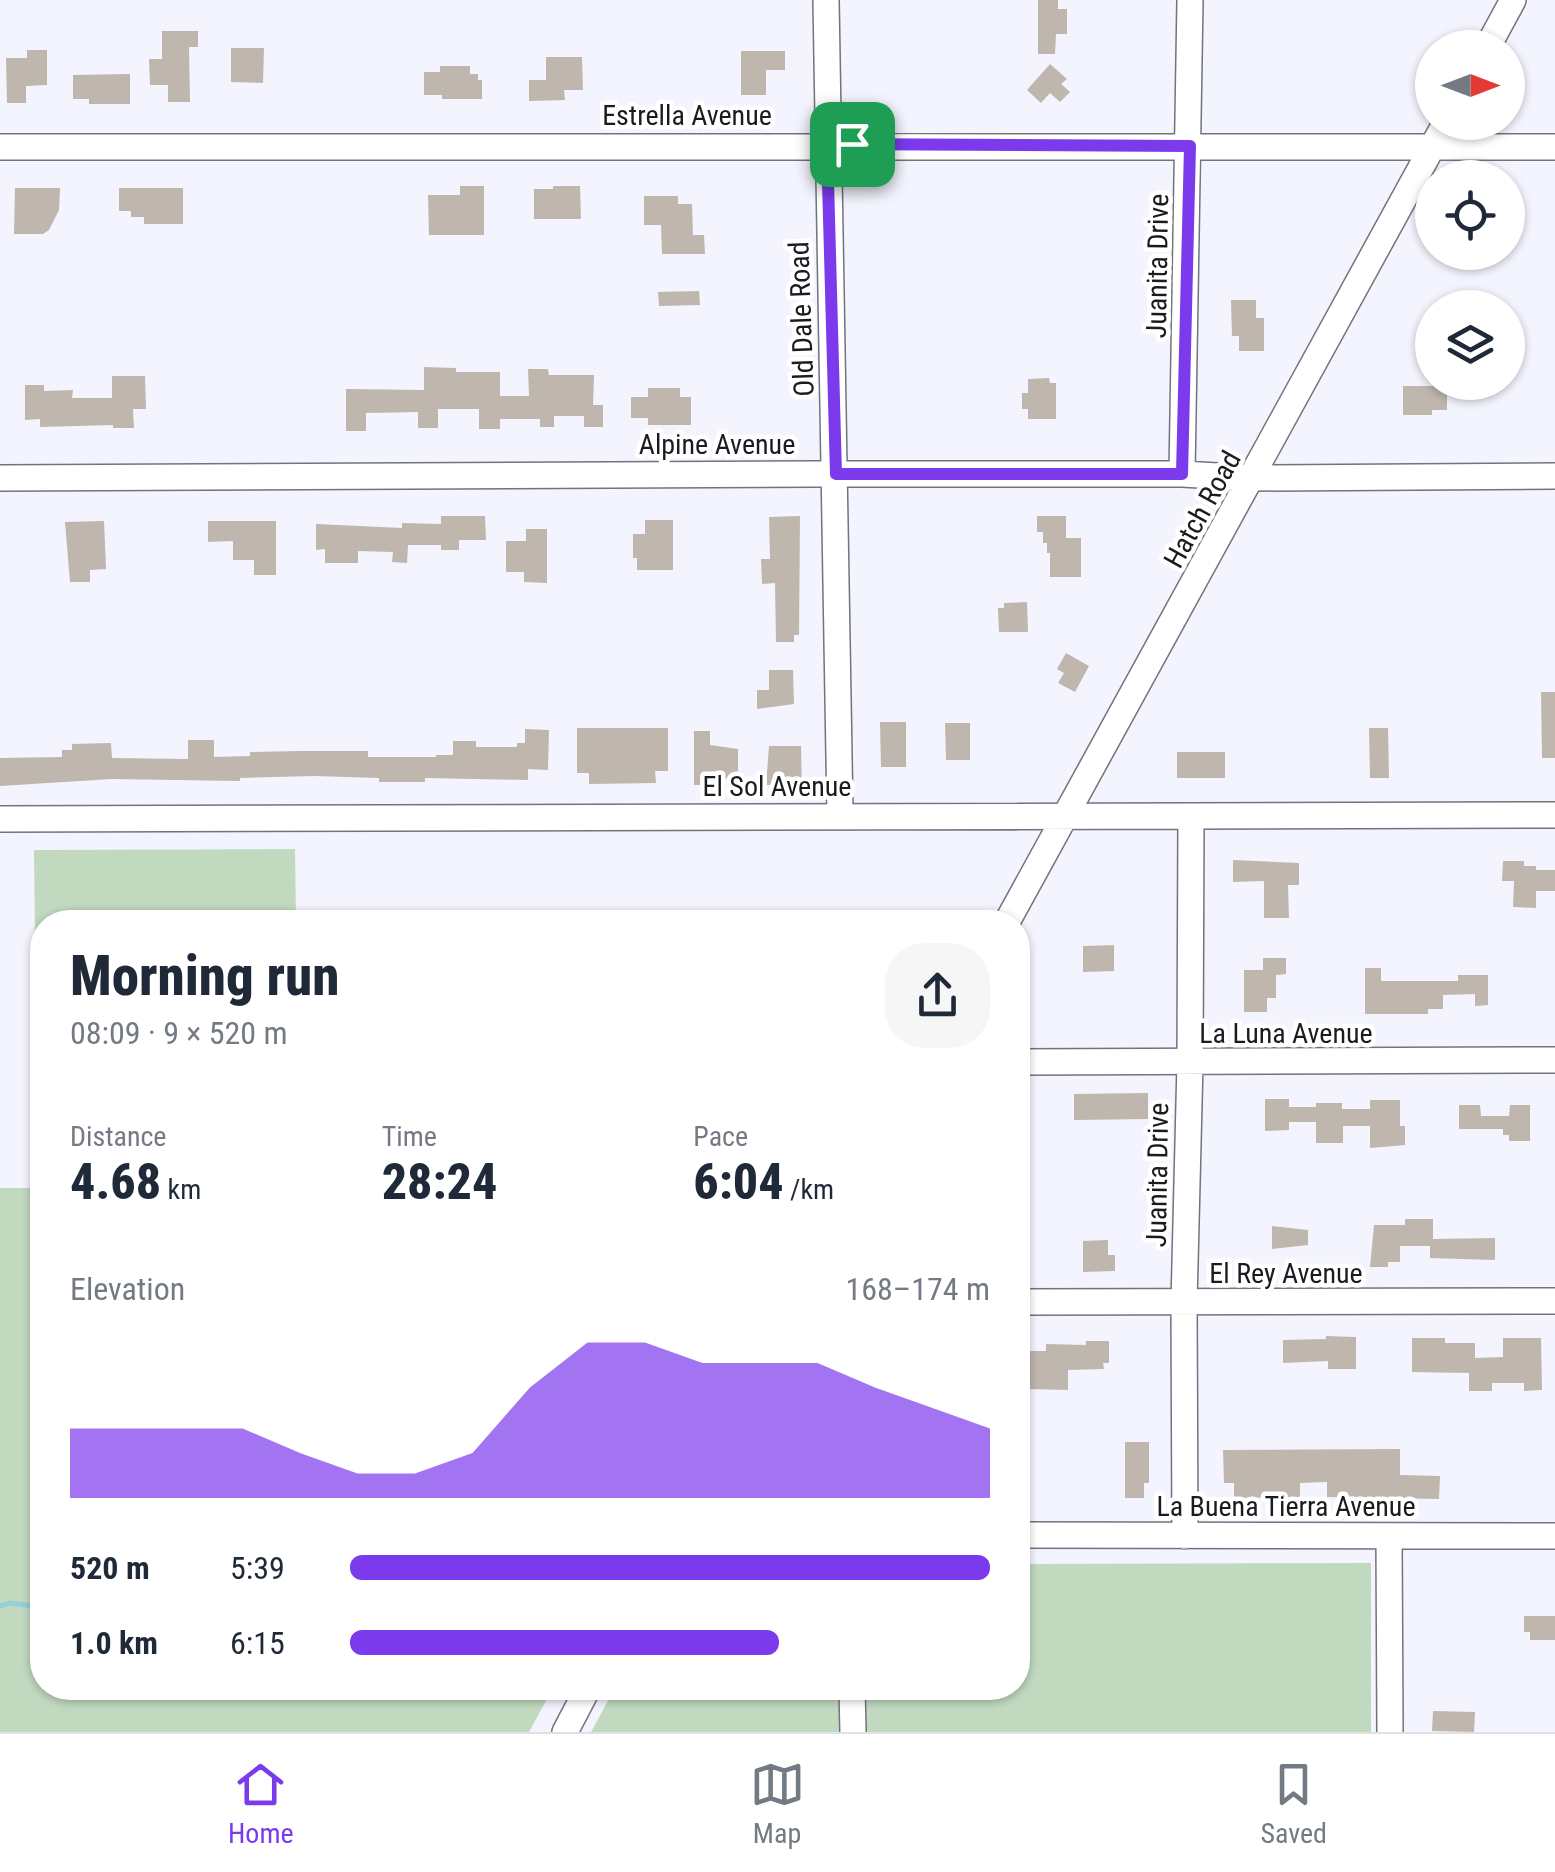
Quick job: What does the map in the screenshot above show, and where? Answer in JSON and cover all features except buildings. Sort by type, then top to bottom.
[{"type":"street","name":"Old Dale Road","points":[[826,0],[840,816]]},
{"type":"street","name":"Juanita Drive","points":[[1182,474],[1190,0]]},
{"type":"street","points":[[1497,30],[1513,0]]},
{"type":"street","name":"Hatch Road","points":[[1014,910],[1437,140]]},
{"type":"street","name":"Estrella Avenue","points":[[0,147],[1555,146]]},
{"type":"street","name":"Alpine Avenue","points":[[0,478],[1555,476]]},
{"type":"street","name":"El Sol Avenue","points":[[0,819],[1555,815]]},
{"type":"street","name":"Juanita Drive","points":[[1185,1536],[1191,816]]},
{"type":"street","name":"La Luna Avenue","points":[[1030,1062],[1555,1060]]},
{"type":"street","name":"El Rey Avenue","points":[[1030,1302],[1555,1302]]},
{"type":"street","name":"La Buena Tierra Avenue","points":[[1030,1535],[1555,1536]]},
{"type":"street","points":[[1389,1536],[1390,1732]]},
{"type":"street","points":[[565,1732],[582,1700]]},
{"type":"street","points":[[852,1700],[852,1732]]},
{"type":"green space","points":[[295,849],[296,910],[35,910],[34,850]]},
{"type":"green space","points":[[0,1188],[30,1188],[30,1700],[546,1700],[529,1732],[0,1732]]},
{"type":"green space","points":[[1371,1563],[1371,1732],[858,1732],[858,1700],[1030,1700],[1030,1564]]},
{"type":"green space","points":[[608,1700],[845,1700],[846,1732],[591,1732]]},
{"type":"waterway","points":[[0,1606],[30,1606]]},
{"type":"route","points":[[827,144],[852,144],[1190,146],[1182,474],[836,474],[827,144]]}]
